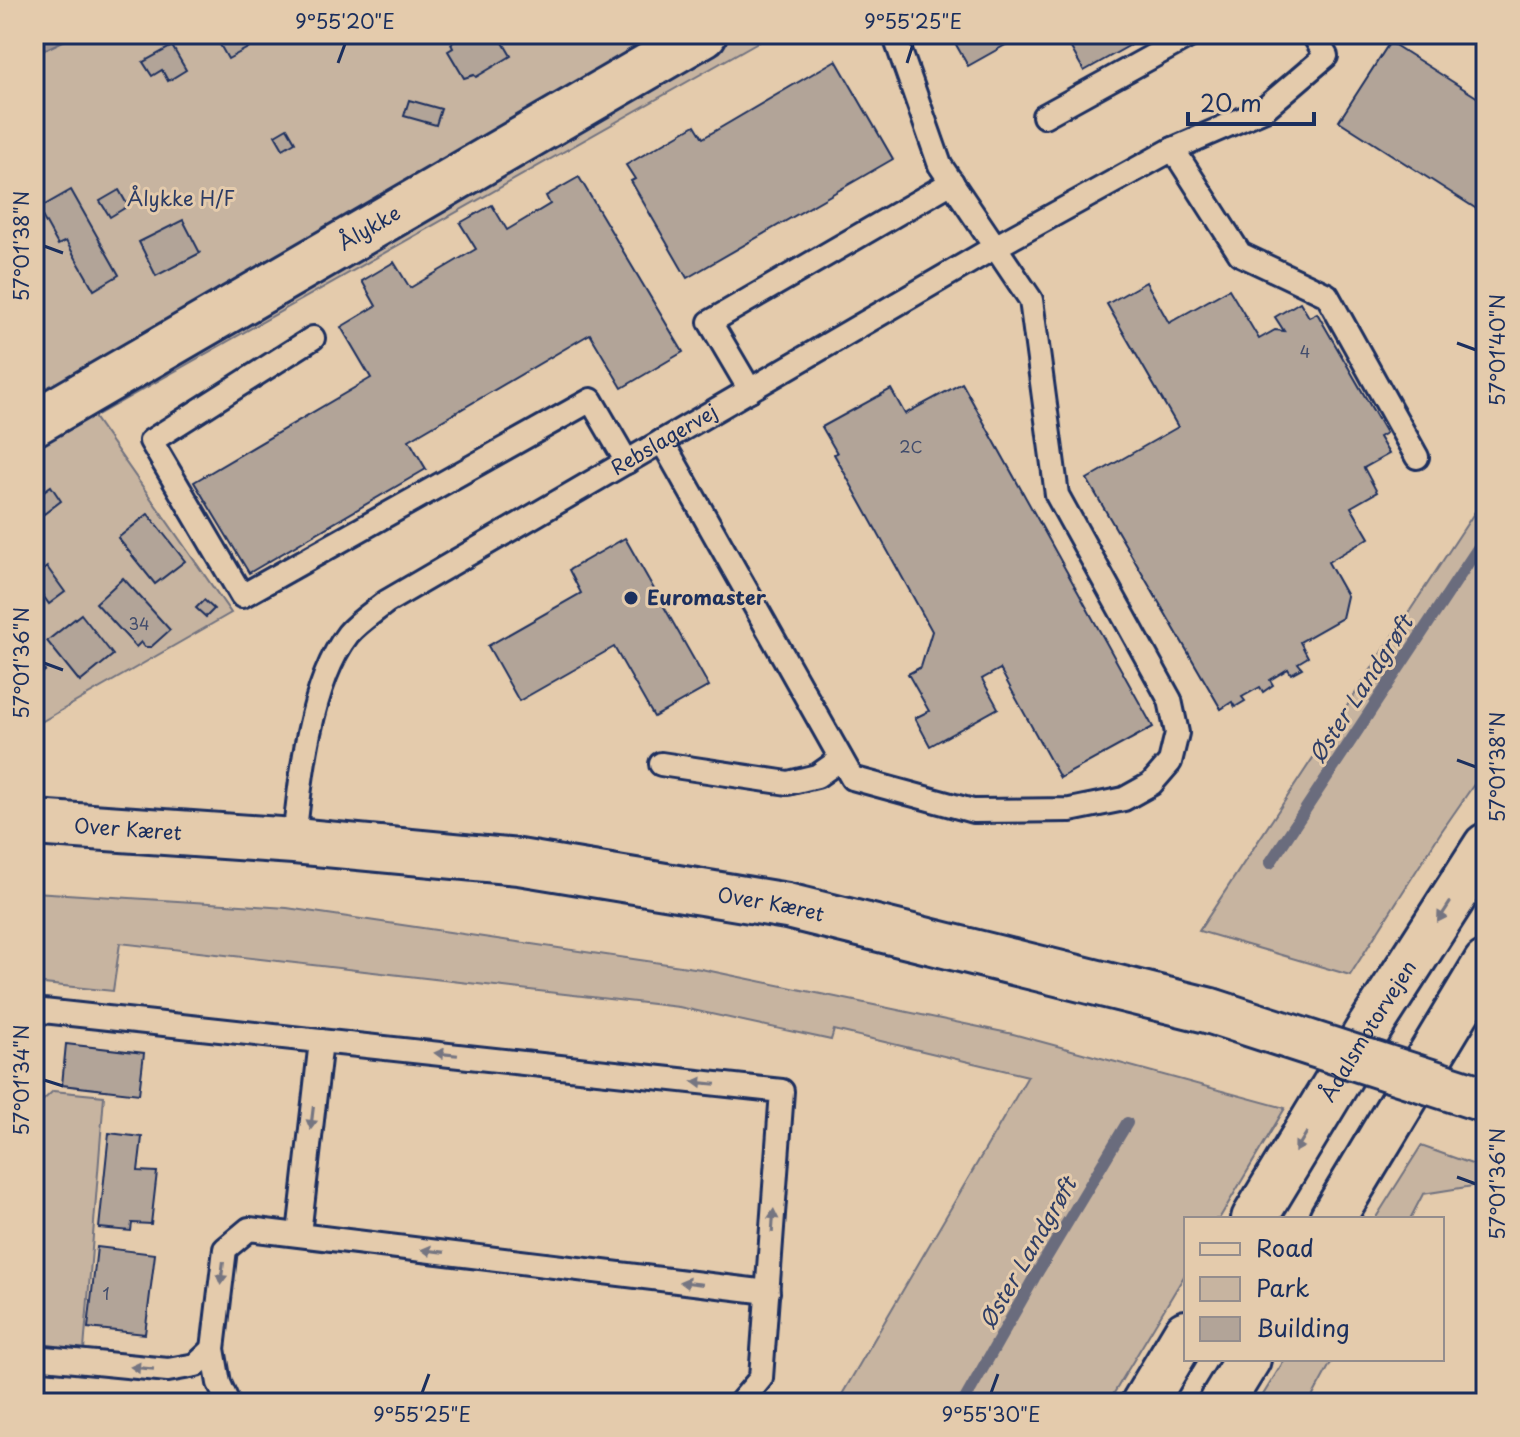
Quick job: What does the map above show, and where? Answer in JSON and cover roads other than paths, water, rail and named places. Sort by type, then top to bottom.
[{"type":"main road","name":"Ålykke","points":[[34,423],[704,34]]},
{"type":"main road","name":"Over Kæret","points":[[34,823],[294,841],[519,862],[787,906],[1211,1011],[1486,1100]]},
{"type":"main road","name":"Ådalsmotorvejen","points":[[1255,1217],[1370,1027],[1486,846]]},
{"type":"main road","points":[[1333,1217],[1486,963]]},
{"type":"main road","points":[[1144,1403],[1184,1336]]},
{"type":"main road","points":[[1221,1403],[1247,1361]]},
{"type":"lane","points":[[662,441],[852,778],[973,811],[1070,810],[1124,799],[1151,784],[1170,762],[1177,733],[1170,700],[1057,495],[1031,300],[940,165],[894,34]]},
{"type":"lane","points":[[1044,116],[1193,34]]},
{"type":"lane","name":"Rebslagervej","points":[[294,841],[299,790],[324,679],[349,633],[386,602],[995,247],[1173,149],[1263,110],[1326,56],[1313,34]]},
{"type":"lane","points":[[1173,149],[1240,254],[1327,295],[1417,457]]},
{"type":"lane","points":[[750,390],[710,322],[952,182]]},
{"type":"lane","points":[[313,338],[151,441],[242,596],[591,400],[627,462]]},
{"type":"lane","points":[[661,764],[788,783],[817,776],[841,759]]},
{"type":"lane","points":[[34,1010],[782,1091],[761,1378],[740,1403]]},
{"type":"lane","points":[[299,1234],[321,1041]]},
{"type":"lane","points":[[228,1403],[219,1383],[213,1349],[225,1249],[249,1229],[768,1292]]},
{"type":"lane","points":[[34,1357],[168,1370],[196,1365],[213,1349]]},
{"type":"waterway","name":"Øster Landgrøft","points":[[1270,863],[1486,536]]},
{"type":"waterway","name":"Øster Landgrøft","points":[[963,1403],[1127,1123]]},
{"type":"place","name":"Euromaster","points":[[631,598]]},
{"type":"park label","name":"Ålykke H/F","points":[[181,199]]}]
